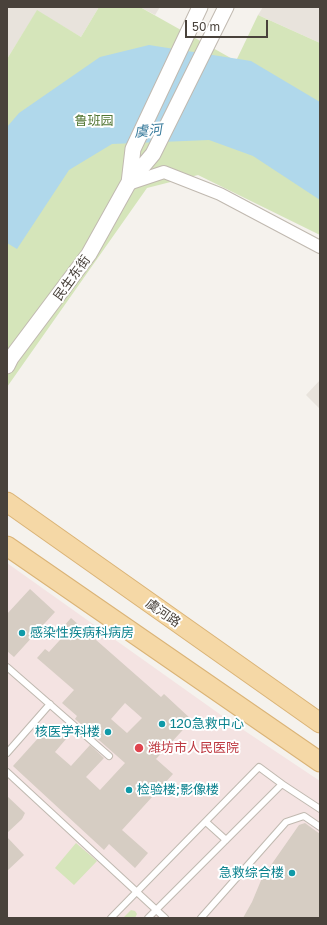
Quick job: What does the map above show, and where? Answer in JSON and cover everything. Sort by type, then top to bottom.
[{"type":"main road","name":"虞河路","points":[[7,502],[320,723]]},
{"type":"main road","points":[[7,546],[320,762]]},
{"type":"street","name":"民生东街","points":[[128,184],[133,149],[187,31],[200,7]]},
{"type":"street","name":"民生东街","points":[[7,366],[11,358],[90,254],[128,184],[152,154],[207,41],[226,7]]},
{"type":"street","points":[[128,184],[164,172],[220,194],[320,247]]},
{"type":"lane","points":[[7,667],[109,756]]},
{"type":"lane","points":[[7,753],[50,704]]},
{"type":"lane","points":[[111,918],[259,767],[320,809]]},
{"type":"lane","points":[[7,772],[165,918]]},
{"type":"lane","points":[[148,918],[282,784]]},
{"type":"lane","points":[[201,918],[286,822],[304,816],[320,827]]},
{"type":"lane","points":[[206,822],[226,840]]},
{"type":"shaded area","points":[[7,7],[99,7],[81,37],[37,11],[7,59]]},
{"type":"shaded area","points":[[140,7],[160,7],[155,15]]},
{"type":"shaded area","points":[[263,7],[320,7],[320,43],[258,15]]},
{"type":"shaded area","points":[[320,380],[320,409],[306,395]]},
{"type":"shaded area","name":"潍坊市人民医院","points":[[7,563],[221,715],[320,781],[320,918],[7,918]]},
{"type":"green space","name":"鲁班园","points":[[99,7],[140,7],[236,61],[258,15],[320,43],[320,235],[198,175],[147,188],[7,387],[7,59],[37,10],[81,37]]},
{"type":"green space","points":[[76,843],[97,861],[74,885],[55,868]]},
{"type":"green space","points":[[131,910],[135,911],[137,914],[135,918],[123,918]]},
{"type":"water","name":"虞河","points":[[149,45],[251,61],[320,102],[320,200],[253,156],[209,140],[112,144],[69,170],[17,249],[7,243],[7,127],[19,113],[100,57]]},
{"type":"building","name":"感染性疾病科病房","points":[[30,589],[55,612],[14,657],[7,651],[7,614]]},
{"type":"building","points":[[71,618],[161,697],[164,694],[192,720],[156,759],[173,774],[122,830],[148,853],[135,868],[109,844],[104,850],[13,766],[50,725],[66,739],[55,752],[71,766],[90,745],[104,758],[86,777],[100,790],[125,763],[75,719],[77,716],[62,703],[74,690],[37,658],[45,649],[49,652],[69,630],[64,626]],"holes":[[[125,703],[142,718],[127,733],[111,719]]]},
{"type":"building","points":[[7,796],[25,813],[22,819],[7,833]]},
{"type":"building","name":"急救综合楼","points":[[305,823],[320,834],[320,918],[243,918],[252,902],[262,878],[299,825]]},
{"type":"building","points":[[7,837],[24,855],[7,871]]},
{"type":"place","name":"感染性疾病科病房","points":[[22,633]]},
{"type":"place","name":"120急救中心","points":[[162,724]]},
{"type":"place","name":"核医学科楼","points":[[108,732]]},
{"type":"place","name":"潍坊市人民医院","points":[[139,748]]},
{"type":"place","name":"检验楼;影像楼","points":[[129,790]]},
{"type":"place","name":"急救综合楼","points":[[292,873]]}]
